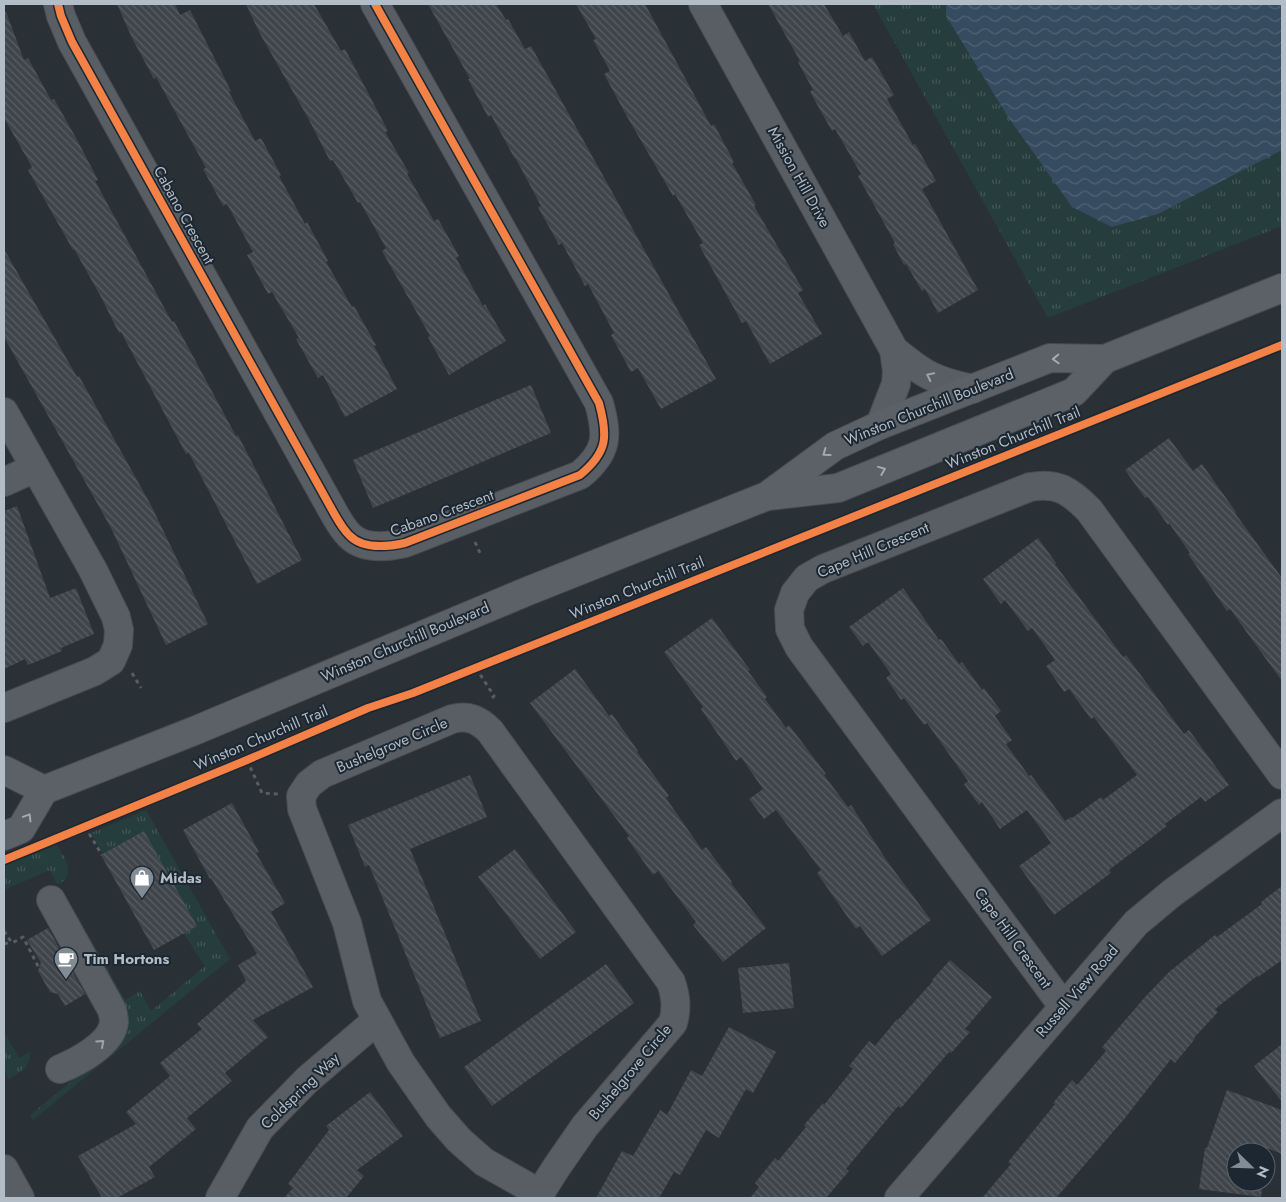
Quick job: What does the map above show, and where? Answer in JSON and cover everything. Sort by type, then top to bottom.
[{"type":"main road","name":"Winston Churchill Boulevard","points":[[44,790],[194,731],[528,591],[767,496],[835,446],[880,426],[1050,358],[1105,359],[1282,288]]},
{"type":"main road","name":"Winston Churchill Boulevard","points":[[767,496],[838,488],[1074,392],[1105,359]]},
{"type":"main road","points":[[4,770],[44,790],[21,829],[4,836]]},
{"type":"street","name":"Cabano Crescent","points":[[58,4],[72,42],[335,515],[355,540],[376,547],[389,547],[405,543],[580,475],[593,464],[601,452],[604,438],[604,422],[599,403],[375,4]]},
{"type":"street","name":"Mission Hill Drive","points":[[703,4],[894,350],[898,371],[896,384],[880,426]]},
{"type":"street","name":"Mission Hill Drive","points":[[894,350],[929,376],[947,383],[973,389]]},
{"type":"street","points":[[4,412],[93,570],[116,616],[119,630],[118,645],[111,661],[94,671],[4,708]]},
{"type":"street","points":[[4,482],[35,468]]},
{"type":"street","name":"Cape Hill Crescent","points":[[1063,1006],[799,647],[790,629],[789,610],[795,593],[807,578],[823,568],[1030,487],[1044,484],[1059,487],[1074,495],[1088,510],[1282,775]]},
{"type":"street","name":"Bushelgrove Circle","points":[[462,716],[474,718],[490,731],[671,982],[676,995],[676,1010],[673,1023],[585,1126],[538,1196],[484,1162],[459,1140],[438,1116],[401,1063],[367,1001],[347,923],[306,820],[301,796],[310,784],[322,774],[452,719],[462,716]]},
{"type":"street","name":"Russell View Road","points":[[898,1198],[1136,923],[1282,813]]},
{"type":"street","points":[[51,900],[112,1010],[114,1022],[110,1033],[104,1041],[78,1061],[60,1069]]},
{"type":"street","name":"Coldspring Way","points":[[220,1198],[260,1128],[307,1080],[377,1020]]},
{"type":"street","points":[[4,1169],[20,1198]]},
{"type":"path","points":[[467,672],[485,664]]},
{"type":"path","points":[[474,718],[494,696],[476,668]]},
{"type":"path","points":[[247,760],[262,793],[301,796]]},
{"type":"path","points":[[77,830],[94,823]]},
{"type":"path","points":[[86,827],[102,855]]},
{"type":"path","points":[[4,931],[11,942]]},
{"type":"path","points":[[4,944],[23,938],[39,968]]},
{"type":"green space","points":[[873,4],[946,4],[946,16],[1008,117],[1072,207],[1112,227],[1158,214],[1282,150],[1282,226],[1048,318]]},
{"type":"green space","points":[[146,810],[230,959],[33,1120],[30,1115],[110,1050],[70,923],[74,910],[125,1000],[140,991],[151,1011],[205,966],[183,933],[197,926],[103,854],[91,833]]},
{"type":"green space","points":[[57,845],[68,865],[65,880],[60,884],[56,883],[50,870],[4,890],[4,866]]},
{"type":"green space","points":[[4,1032],[19,1058],[30,1052],[27,1065],[9,1079],[4,1069]]},
{"type":"water","points":[[946,4],[1282,4],[1282,150],[1158,214],[1112,227],[1072,207],[1008,117],[946,16]]},
{"type":"building","points":[[117,4],[175,4],[180,15],[190,10],[231,91],[229,92],[255,141],[261,138],[305,224],[307,222],[328,261],[326,262],[376,345],[374,346],[397,389],[345,417],[323,375],[318,378],[296,339],[299,338],[272,292],[268,294],[247,255],[253,252],[227,204],[223,206],[203,169],[206,168],[156,77],[154,79],[132,38]]},
{"type":"building","points":[[246,4],[314,4],[341,51],[345,49],[388,131],[385,132],[409,173],[407,174],[434,221],[438,219],[459,256],[456,258],[483,306],[485,304],[506,341],[449,375],[428,337],[430,336],[382,251],[386,248],[333,160],[330,161],[260,34]]},
{"type":"building","points":[[428,4],[496,4],[506,20],[508,19],[525,49],[531,46],[716,379],[661,409],[638,368],[631,372],[611,335],[614,333],[588,284],[585,286],[562,243],[559,245],[538,207],[541,206],[516,159],[491,115],[488,117],[468,79],[470,79]]},
{"type":"building","points":[[576,4],[645,4],[711,126],[714,124],[734,162],[732,163],[756,205],[754,206],[803,290],[798,293],[822,334],[770,364],[746,321],[742,323],[699,245],[703,243],[675,194],[673,196],[625,113],[604,74],[610,71],[593,40],[596,39]]},
{"type":"building","points":[[768,4],[824,4],[843,36],[849,32],[865,61],[872,57],[894,95],[887,99],[936,181],[922,189],[978,290],[938,313],[925,289],[922,291],[906,264],[904,265],[893,244],[895,243],[858,176],[861,174],[835,129],[832,131],[810,92],[813,90],[798,62],[800,61]]},
{"type":"building","points":[[4,12],[6,12],[24,60],[28,58],[51,100],[54,99],[75,136],[98,180],[95,181],[236,436],[238,435],[302,560],[257,584],[189,453],[186,454],[121,332],[119,333],[100,295],[28,170],[32,167],[4,118]]},
{"type":"building","points":[[4,249],[77,377],[79,376],[152,507],[208,624],[166,645],[111,528],[4,337]]},
{"type":"building","points":[[531,385],[551,433],[373,508],[353,460]]},
{"type":"building","points":[[1169,438],[1193,471],[1202,464],[1282,578],[1282,681],[1230,609],[1227,611],[1169,523],[1168,525],[1148,497],[1145,498],[1125,470]]},
{"type":"building","points":[[17,506],[50,598],[76,588],[94,634],[61,648],[62,651],[28,665],[25,659],[4,669],[4,511]]},
{"type":"building","points":[[1038,538],[1123,657],[1126,655],[1184,734],[1189,730],[1229,785],[1205,802],[1201,797],[1165,824],[1167,826],[1109,870],[1111,873],[1054,915],[1019,866],[1051,843],[1027,810],[1000,829],[982,802],[979,805],[964,784],[968,781],[927,723],[924,725],[904,698],[901,700],[886,678],[891,674],[868,642],[863,646],[849,627],[903,588],[939,640],[941,639],[959,664],[962,662],[982,690],[984,688],[1001,711],[995,716],[1012,740],[1006,744],[1029,776],[1031,775],[1065,821],[1072,818],[1101,797],[1103,800],[1137,775],[1094,717],[1091,719],[1069,689],[1064,692],[1046,666],[1055,660],[1032,628],[1028,631],[1005,600],[1001,604],[983,579]]},
{"type":"building","points":[[712,618],[750,670],[748,671],[767,697],[765,699],[786,728],[789,725],[848,807],[851,805],[887,861],[931,920],[882,956],[860,926],[856,929],[817,873],[821,870],[776,810],[764,819],[749,799],[763,789],[741,757],[736,761],[701,709],[703,707],[664,652]]},
{"type":"building","points":[[575,669],[609,716],[612,714],[638,751],[669,796],[666,798],[702,850],[706,847],[766,928],[723,962],[693,925],[696,922],[658,871],[653,875],[627,838],[629,836],[530,703]]},
{"type":"building","points":[[470,775],[487,817],[410,849],[481,1021],[440,1038],[369,865],[365,867],[348,825]]},
{"type":"building","points":[[232,803],[259,852],[256,853],[285,903],[271,912],[313,987],[253,1020],[268,1037],[225,1073],[232,1081],[187,1118],[196,1129],[149,1167],[155,1177],[117,1198],[102,1198],[78,1156],[136,1124],[126,1112],[170,1076],[160,1063],[202,1029],[197,1024],[246,981],[238,965],[257,954],[210,879],[183,830]]},
{"type":"building","points":[[144,831],[197,926],[154,950],[101,855]]},
{"type":"building","points":[[515,849],[576,932],[540,959],[478,877]]},
{"type":"building","points":[[1282,886],[1282,960],[1257,976],[1215,1009],[1218,1012],[1194,1038],[1175,1063],[1171,1059],[1125,1118],[1056,1198],[982,1198],[1011,1164],[1008,1162],[1072,1080],[1077,1085],[1106,1051],[1102,1047],[1169,972],[1215,935],[1217,937],[1262,904],[1261,902]]},
{"type":"building","name":"Tim Hortons","points":[[48,928],[85,994],[65,1006],[58,994],[50,992],[38,971],[41,963],[27,940]]},
{"type":"building","points":[[950,960],[992,997],[965,1029],[970,1032],[951,1053],[949,1052],[901,1108],[898,1106],[846,1169],[849,1171],[826,1198],[750,1198],[759,1187],[755,1183],[775,1158],[778,1161],[806,1127],[804,1125],[823,1103],[824,1105],[853,1069],[849,1066],[869,1041],[875,1046]]},
{"type":"building","points":[[789,963],[794,1008],[743,1013],[738,968]]},
{"type":"building","points":[[606,964],[634,1003],[492,1106],[464,1067]]},
{"type":"building","points":[[729,1027],[776,1052],[753,1093],[746,1089],[719,1138],[706,1130],[680,1175],[674,1172],[659,1198],[596,1198],[622,1151],[633,1156],[660,1110],[667,1115],[691,1070],[702,1076]]},
{"type":"building","points":[[1282,1044],[1282,1102],[1254,1066]]},
{"type":"building","points":[[1227,1090],[1282,1110],[1282,1154],[1276,1152],[1276,1142],[1226,1142],[1226,1192],[1262,1192],[1261,1197],[1199,1189],[1205,1148],[1207,1148]]},
{"type":"building","points":[[370,1092],[403,1136],[357,1170],[364,1176],[346,1198],[284,1198],[293,1188],[288,1184],[329,1130],[326,1126]]},
{"type":"cycle path","points":[[58,4],[72,42],[338,520],[347,533],[361,543],[391,546],[405,543],[580,475],[589,467],[601,451],[604,425],[599,403],[375,4]]},
{"type":"cycle path","name":"Winston Churchill Trail","points":[[4,860],[368,708],[413,693],[1282,345]]},
{"type":"place","name":"Midas","points":[[142,899]]},
{"type":"place","name":"Tim Hortons","points":[[66,980]]}]
